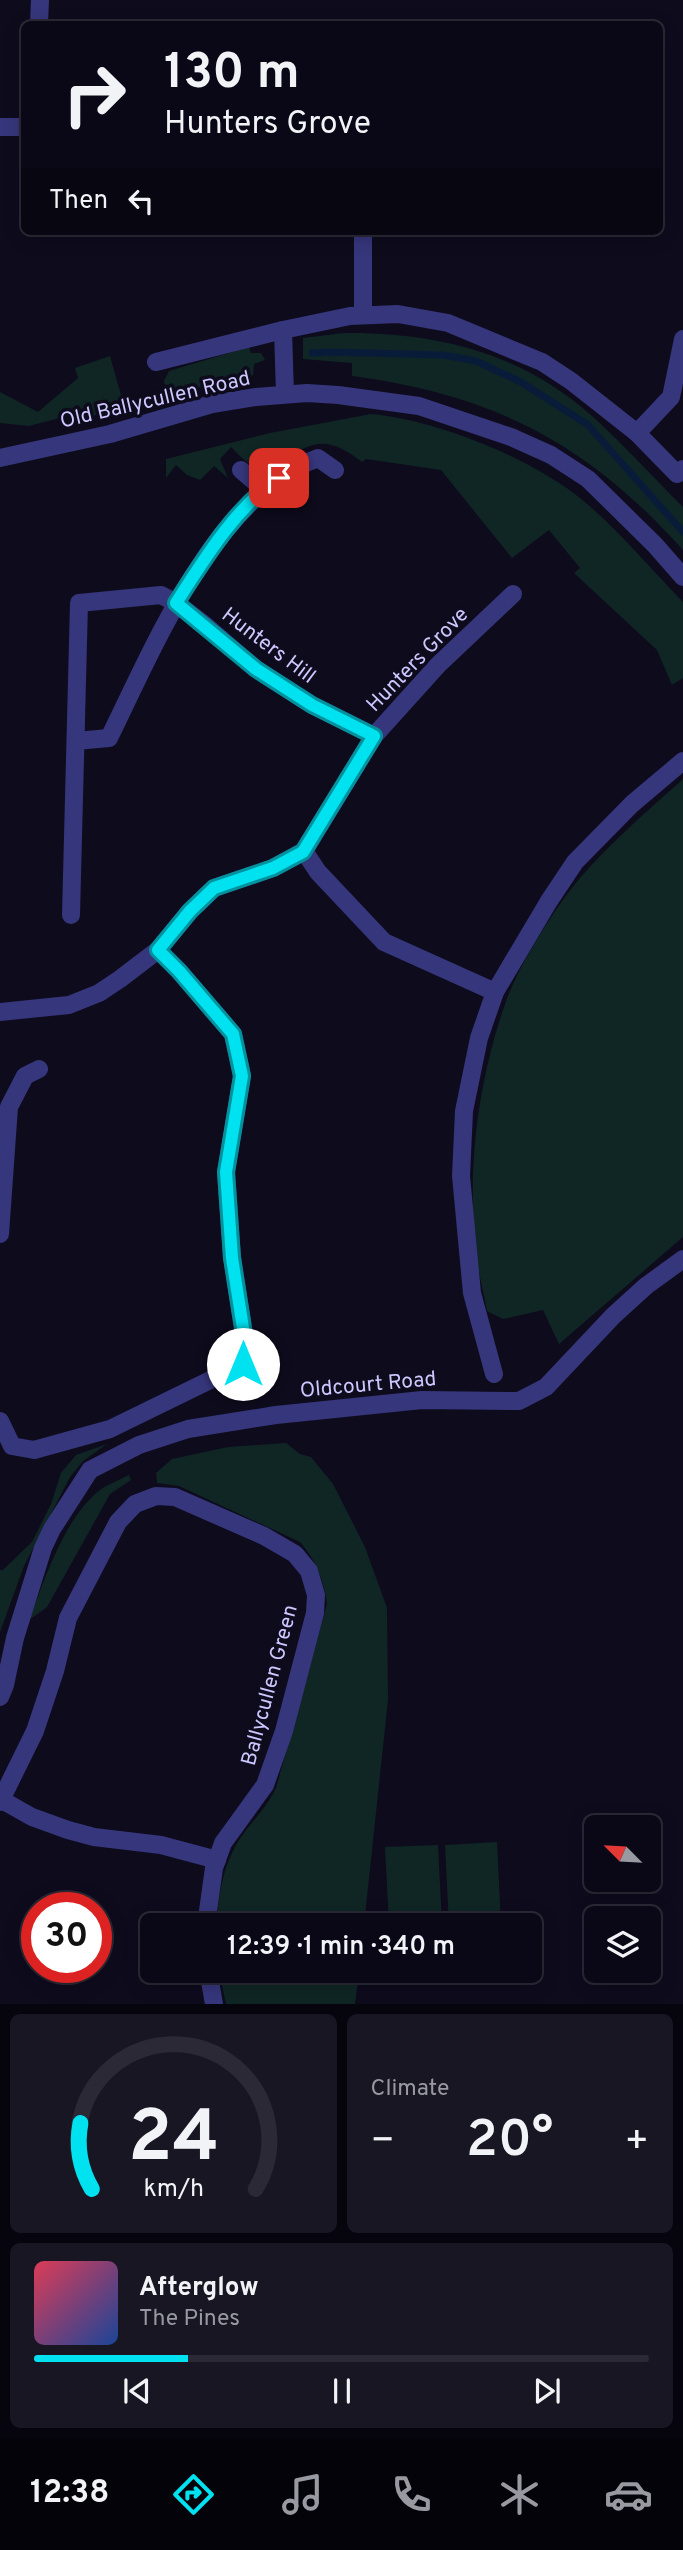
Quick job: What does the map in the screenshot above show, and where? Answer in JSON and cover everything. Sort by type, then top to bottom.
[{"type":"street","points":[[39,21],[40,0]]},
{"type":"street","points":[[0,127],[21,127]]},
{"type":"street","points":[[363,235],[363,315]]},
{"type":"street","points":[[156,362],[283,330],[363,315],[398,314],[449,323],[542,362],[571,381],[637,433],[677,474],[683,469]]},
{"type":"street","points":[[283,330],[285,394]]},
{"type":"street","points":[[637,433],[671,397],[683,339]]},
{"type":"street","name":"Old Ballycullen Road","points":[[0,458],[110,434],[212,404],[285,394],[338,395],[419,407],[551,455],[588,479],[683,577]]},
{"type":"street","points":[[76,741],[109,738],[176,603],[210,550],[263,489],[296,466],[318,458],[335,470]]},
{"type":"street","points":[[241,470],[263,489]]},
{"type":"street","name":"Hunters Hill","points":[[71,915],[79,603],[161,594],[176,603],[256,669],[312,705],[374,736]]},
{"type":"street","name":"Hunters Grove","points":[[303,852],[374,736],[438,665],[513,594]]},
{"type":"street","points":[[494,1374],[472,1293],[461,1175],[464,1111],[480,1038],[495,992],[575,862],[632,804],[683,761]]},
{"type":"street","points":[[0,1012],[76,1003],[120,979],[158,950],[190,911],[214,888],[273,868],[303,852],[318,872],[384,942],[495,992]]},
{"type":"street","points":[[0,1421],[6,1449],[34,1450],[110,1429],[243,1364],[246,1347],[232,1258],[226,1172],[242,1076],[233,1034],[158,950]]},
{"type":"street","points":[[0,1234],[9,1107],[25,1076],[39,1069]]},
{"type":"street","name":"Oldcourt Road","points":[[0,1697],[43,1548],[90,1470],[139,1444],[188,1429],[276,1415],[411,1401],[519,1401],[547,1387],[613,1316],[646,1286],[683,1259]]},
{"type":"street","name":"Ballycullen Green","points":[[208,1913],[214,1868],[217,1860],[223,1843],[265,1784],[284,1731],[305,1656],[315,1613],[316,1595],[309,1570],[295,1554],[264,1536],[175,1497],[156,1496],[135,1504],[118,1522],[68,1618],[55,1671],[35,1731],[1,1801],[68,1830],[94,1837],[161,1845],[217,1860]]},
{"type":"street","points":[[210,1983],[214,2004]]},
{"type":"green space","points":[[344,333],[412,337],[444,342],[476,350],[537,376],[592,416],[683,507],[683,550],[611,480],[574,453],[535,430],[494,411],[450,396],[352,376],[352,363],[303,359],[303,338]]},
{"type":"green space","points":[[249,347],[251,353],[261,353],[265,360],[254,364],[253,375],[167,394],[164,381],[169,371]]},
{"type":"green space","points":[[110,356],[124,406],[90,417],[67,416],[29,426],[0,423],[0,392],[38,412],[78,378],[75,368]]},
{"type":"green space","points":[[371,414],[425,424],[484,444],[540,471],[586,503],[683,602],[683,678],[672,685],[657,650],[574,573],[580,568],[549,530],[512,558],[441,470],[366,459],[362,462],[341,448],[323,444],[305,448],[266,469],[250,464],[231,447],[220,459],[228,478],[214,466],[200,480],[187,475],[176,465],[166,478],[166,459],[270,433]]},
{"type":"green space","points":[[683,779],[683,1237],[559,1344],[543,1310],[503,1319],[487,1311],[477,1259],[473,1196],[476,1132],[487,1068],[504,1007],[521,967],[560,904],[602,854]]},
{"type":"green space","points":[[286,1443],[300,1454],[311,1457],[333,1484],[365,1547],[387,1608],[388,1700],[365,1913],[217,1913],[220,1890],[235,1847],[276,1788],[327,1604],[318,1571],[300,1542],[179,1486],[157,1483],[156,1473],[172,1459],[228,1447]]},
{"type":"green space","points":[[107,1444],[83,1461],[70,1477],[24,1566],[0,1632],[0,1570],[32,1542],[51,1504],[61,1473],[76,1455]]},
{"type":"green space","points":[[129,1475],[131,1480],[110,1494],[47,1607],[29,1620],[57,1550],[76,1516],[100,1490]]},
{"type":"green space","points":[[497,1842],[500,1913],[448,1913],[445,1845]]},
{"type":"green space","points":[[438,1845],[441,1913],[388,1913],[385,1847]]},
{"type":"green space","points":[[222,1983],[358,1983],[355,2004],[226,2004]]},
{"type":"waterway","points":[[312,353],[443,355],[476,361],[521,382],[588,425],[683,532]]},
{"type":"route","points":[[243,1364],[246,1347],[232,1258],[226,1172],[242,1076],[233,1034],[158,950],[190,911],[214,888],[273,868],[303,852],[374,736],[312,705],[256,669],[176,603],[210,550],[263,489],[279,478]]}]
